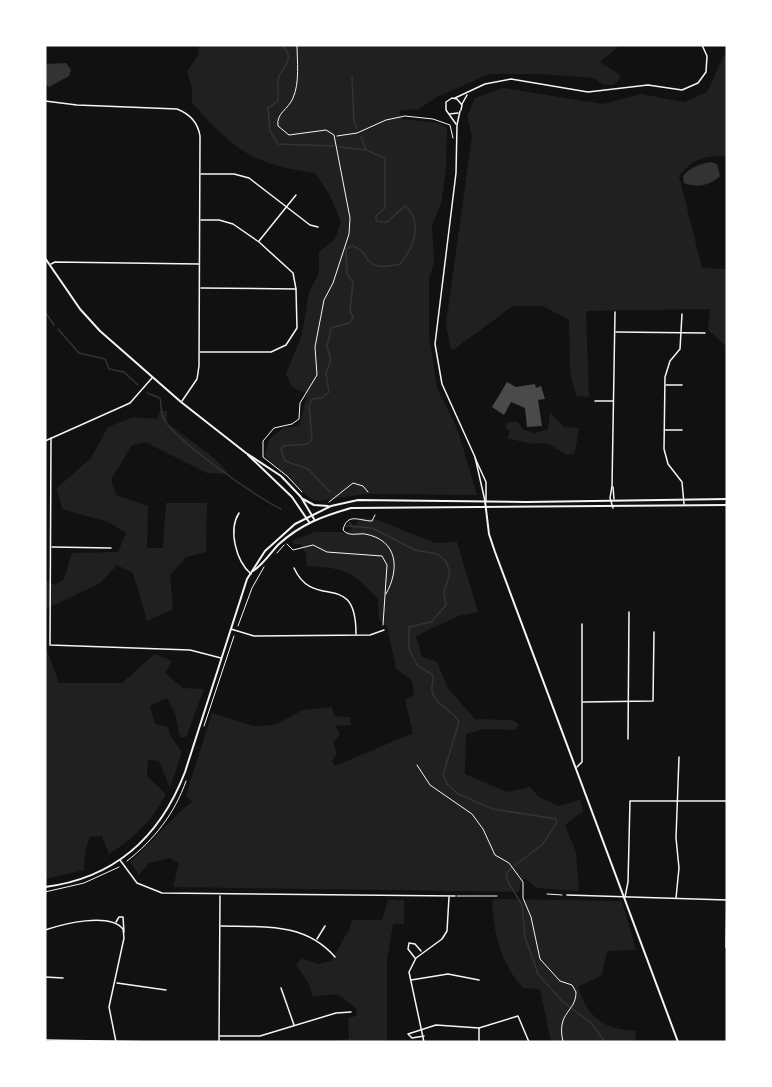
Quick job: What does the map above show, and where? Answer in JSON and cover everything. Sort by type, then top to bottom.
[{"type":"main road","points":[[45,258],[84,313],[152,378],[246,453],[283,487],[309,522]]},
{"type":"main road","points":[[246,453],[281,476],[301,497],[314,519]]},
{"type":"main road","points":[[301,497],[316,505],[331,506]]},
{"type":"main road","points":[[45,887],[80,880],[120,860],[153,830],[172,802],[243,590],[255,563],[274,540],[311,514],[331,506],[358,500],[526,502],[727,499]]},
{"type":"main road","points":[[485,501],[489,534],[495,552],[678,1042]]},
{"type":"main road","points":[[526,502],[526,508]]},
{"type":"main road","points":[[252,573],[261,567],[279,544],[309,522],[351,508],[727,506]]},
{"type":"street","points":[[457,125],[449,114],[446,102],[485,84],[511,79],[588,92],[648,84],[682,90],[698,83],[706,72],[707,56],[702,45]]},
{"type":"street","points":[[467,94],[457,125],[456,173],[435,344],[442,384],[475,457],[485,501]]},
{"type":"street","points":[[455,98],[462,105]]},
{"type":"street","points":[[45,100],[77,105],[177,109],[192,118],[198,128],[199,352],[197,380],[181,402]]},
{"type":"street","points":[[449,114],[456,114],[460,111]]},
{"type":"street","points":[[200,174],[244,177],[310,225],[318,227]]},
{"type":"street","points":[[259,242],[296,195]]},
{"type":"street","points":[[199,352],[279,350],[290,342],[297,328],[296,289],[293,273],[259,242],[227,221],[200,220]]},
{"type":"street","points":[[50,264],[55,262],[200,264]]},
{"type":"street","points":[[200,288],[296,289]]},
{"type":"street","points":[[613,508],[615,498],[612,486],[615,312]]},
{"type":"street","points":[[682,314],[680,349],[666,369],[664,430],[665,457],[682,482],[684,506]]},
{"type":"street","points":[[615,332],[705,333]]},
{"type":"street","points":[[45,441],[130,403],[152,378]]},
{"type":"street","points":[[665,385],[682,385]]},
{"type":"street","points":[[596,401],[614,401]]},
{"type":"street","points":[[664,430],[682,430]]},
{"type":"street","points":[[51,438],[49,637],[52,646],[190,650],[221,658]]},
{"type":"street","points":[[475,457],[486,482],[485,501]]},
{"type":"street","points":[[239,513],[235,520],[235,539],[243,567],[252,573]]},
{"type":"street","points":[[51,547],[111,548]]},
{"type":"street","points":[[294,568],[304,585],[316,591],[339,593],[349,599],[353,606],[356,634]]},
{"type":"street","points":[[628,739],[629,612]]},
{"type":"street","points":[[577,767],[582,762],[582,624]]},
{"type":"street","points":[[231,629],[254,636],[374,634],[384,630]]},
{"type":"street","points":[[582,702],[653,701],[654,632]]},
{"type":"street","points":[[676,899],[680,868],[676,837],[679,757]]},
{"type":"street","points":[[625,898],[628,882],[630,801],[727,801]]},
{"type":"street","points":[[120,860],[132,878],[150,890],[220,895],[455,896]]},
{"type":"street","points":[[727,882],[727,888]]},
{"type":"street","points":[[726,947],[727,893]]},
{"type":"street","points":[[219,1042],[220,895]]},
{"type":"street","points":[[567,895],[726,900]]},
{"type":"street","points":[[424,1042],[410,972],[416,958],[442,939],[447,931],[449,897]]},
{"type":"street","points":[[116,923],[119,917],[124,919],[124,934],[116,982],[108,1010],[116,1042]]},
{"type":"street","points":[[45,930],[80,921],[116,923],[123,929],[124,934]]},
{"type":"street","points":[[220,926],[286,928],[316,940],[335,957]]},
{"type":"street","points":[[316,940],[325,926]]},
{"type":"street","points":[[416,958],[408,948],[408,943],[415,944],[422,952]]},
{"type":"street","points":[[410,980],[448,974],[479,980]]},
{"type":"street","points":[[45,977],[63,978]]},
{"type":"street","points":[[116,982],[166,990]]},
{"type":"street","points":[[281,987],[294,1026]]},
{"type":"street","points":[[219,1036],[260,1036],[336,1013],[351,1012]]},
{"type":"street","points":[[424,1036],[412,1038],[408,1034],[441,1024],[479,1028],[518,1016],[529,1042]]},
{"type":"street","points":[[479,1028],[479,1042]]},
{"type":"street","points":[[45,1040],[159,1042]]},
{"type":"lane","points":[[455,896],[497,896]]},
{"type":"path","points":[[297,45],[299,65],[294,96],[277,117],[278,126],[289,135],[326,130],[335,136],[357,133],[386,120],[405,116],[433,119],[450,125],[453,140]]},
{"type":"path","points":[[262,457],[262,444],[268,433],[277,426],[292,424],[299,419],[300,403],[317,375],[315,347],[321,312],[349,234],[350,221],[336,153],[335,136]]},
{"type":"path","points":[[335,500],[345,487],[353,483],[363,486],[368,492]]},
{"type":"path","points":[[375,515],[372,520],[357,517],[350,519],[343,530],[349,534],[368,535],[390,547],[394,554],[394,578],[385,595]]},
{"type":"path","points":[[275,555],[287,543],[288,548],[293,550],[309,544],[327,552],[381,556],[387,565],[384,630]]},
{"type":"path","points":[[204,728],[252,588],[268,562]]},
{"type":"path","points":[[417,765],[430,785],[472,814],[499,858],[509,863],[523,882],[523,898],[531,917],[542,963],[560,981],[573,987],[576,994],[561,1024],[563,1042]]},
{"type":"path","points":[[45,892],[84,883],[123,864],[158,832],[181,795],[189,772]]},
{"type":"path","points":[[547,894],[567,895]]},
{"type":"shaded area","points":[[199,45],[620,45],[600,62],[619,74],[620,78],[614,85],[604,85],[594,78],[541,74],[489,74],[435,98],[419,109],[399,111],[402,119],[439,123],[447,128],[446,170],[441,204],[432,225],[434,262],[429,279],[429,337],[437,387],[458,431],[477,495],[365,494],[319,501],[311,499],[265,456],[269,439],[283,428],[299,426],[307,394],[292,387],[286,374],[302,334],[309,292],[319,273],[319,252],[335,239],[341,221],[329,194],[315,173],[275,165],[246,152],[220,132],[192,103],[192,88],[187,71],[198,56]]},
{"type":"shaded area","points":[[724,55],[727,55],[727,156],[700,159],[689,165],[679,176],[702,268],[727,269],[727,347],[708,330],[710,309],[586,311],[589,397],[576,396],[570,371],[569,320],[543,306],[513,306],[453,350],[450,347],[446,324],[472,136],[467,116],[475,98],[503,88],[603,104],[641,94],[684,102],[707,92]]},
{"type":"shaded area","points":[[66,63],[71,70],[69,76],[49,87],[45,84],[45,64]]},
{"type":"shaded area","points":[[711,162],[717,164],[720,176],[703,185],[684,183],[683,176],[689,170]]},
{"type":"shaded area","points":[[160,411],[167,411],[167,423],[211,456],[228,474],[207,473],[145,442],[131,446],[111,480],[116,495],[148,506],[147,548],[163,548],[166,503],[207,503],[206,552],[186,557],[170,575],[173,609],[147,621],[133,573],[117,565],[100,583],[46,609],[46,647],[59,683],[122,683],[155,654],[172,661],[165,673],[183,688],[204,689],[186,737],[180,737],[175,713],[167,698],[150,706],[155,724],[168,727],[170,735],[182,752],[170,788],[159,761],[148,760],[147,776],[166,794],[148,821],[126,842],[109,854],[102,836],[90,837],[85,851],[84,870],[45,879],[45,581],[55,585],[64,579],[72,553],[118,552],[126,533],[108,522],[62,509],[57,488],[91,458],[108,427],[133,417],[157,419]]},
{"type":"shaded area","points":[[550,412],[564,427],[579,428],[575,453],[568,455],[546,443],[532,444],[507,438],[510,431],[505,427],[508,422],[518,422],[524,430],[535,433],[548,429]]},
{"type":"shaded area","points":[[361,518],[375,519],[435,543],[457,542],[478,612],[458,616],[416,636],[422,657],[437,662],[448,688],[475,719],[512,720],[519,724],[515,730],[484,729],[466,734],[465,774],[507,792],[530,787],[539,797],[559,806],[580,800],[583,811],[565,825],[576,852],[579,891],[537,888],[525,878],[520,884],[519,892],[173,887],[179,864],[170,858],[149,863],[139,875],[130,862],[192,802],[186,795],[212,713],[253,726],[274,725],[303,710],[332,707],[334,716],[350,717],[351,725],[335,726],[340,734],[333,743],[337,754],[332,761],[335,766],[413,733],[405,700],[414,695],[412,681],[396,668],[387,627],[379,619],[378,599],[361,582],[347,573],[331,568],[307,566],[306,554],[301,544],[294,544],[292,541],[314,532],[348,532]]},
{"type":"shaded area","points":[[495,899],[622,901],[636,950],[607,951],[602,975],[578,987],[587,1007],[598,1020],[614,1028],[636,1031],[635,1042],[551,1042],[540,989],[523,988],[504,958],[494,925],[492,901]]},
{"type":"shaded area","points":[[388,900],[404,900],[404,924],[393,924],[387,960],[387,1042],[326,1042],[349,1039],[348,1018],[356,1016],[357,1010],[338,996],[313,997],[309,984],[296,965],[302,958],[318,964],[331,961],[350,928],[352,920],[382,920]]},
{"type":"building","points":[[507,382],[516,387],[535,384],[536,388],[541,386],[545,399],[538,400],[542,426],[527,427],[525,408],[511,402],[504,415],[492,407]]},
{"type":"waterway","points":[[282,45],[288,60],[279,76],[278,101],[268,108],[270,131],[278,144],[334,146]]},
{"type":"waterway","points":[[352,77],[354,122],[357,129]]},
{"type":"waterway","points":[[361,137],[366,150]]},
{"type":"waterway","points":[[330,492],[308,469],[285,461],[281,449],[283,446],[307,444],[312,440],[309,406],[312,399],[322,398],[329,392],[326,373],[331,360],[327,347],[331,328],[350,323],[353,317],[350,311],[353,282],[347,274],[346,249],[352,246],[358,249],[363,252],[368,261],[378,266],[400,264],[415,235],[414,220],[411,212],[405,206],[387,222],[376,221],[376,216],[385,208],[385,158],[366,150],[339,147]]},
{"type":"waterway","points":[[45,312],[54,325]]},
{"type":"waterway","points":[[58,329],[79,353],[105,359],[109,369],[124,372],[138,385]]},
{"type":"waterway","points":[[147,393],[160,398],[163,417],[169,427],[198,453],[236,481],[281,509]]},
{"type":"waterway","points":[[349,522],[353,527]]},
{"type":"waterway","points":[[346,526],[372,528],[415,550],[437,554],[446,561],[450,573],[444,592],[446,605],[431,622],[409,627],[409,649],[417,665],[433,675],[432,689],[435,698],[459,722],[443,775],[447,784],[458,794],[493,809],[556,819],[557,822],[543,844],[514,866]]},
{"type":"waterway","points":[[511,868],[506,874],[508,882],[522,905],[525,937],[538,974],[563,1002],[591,1023],[605,1042]]}]
